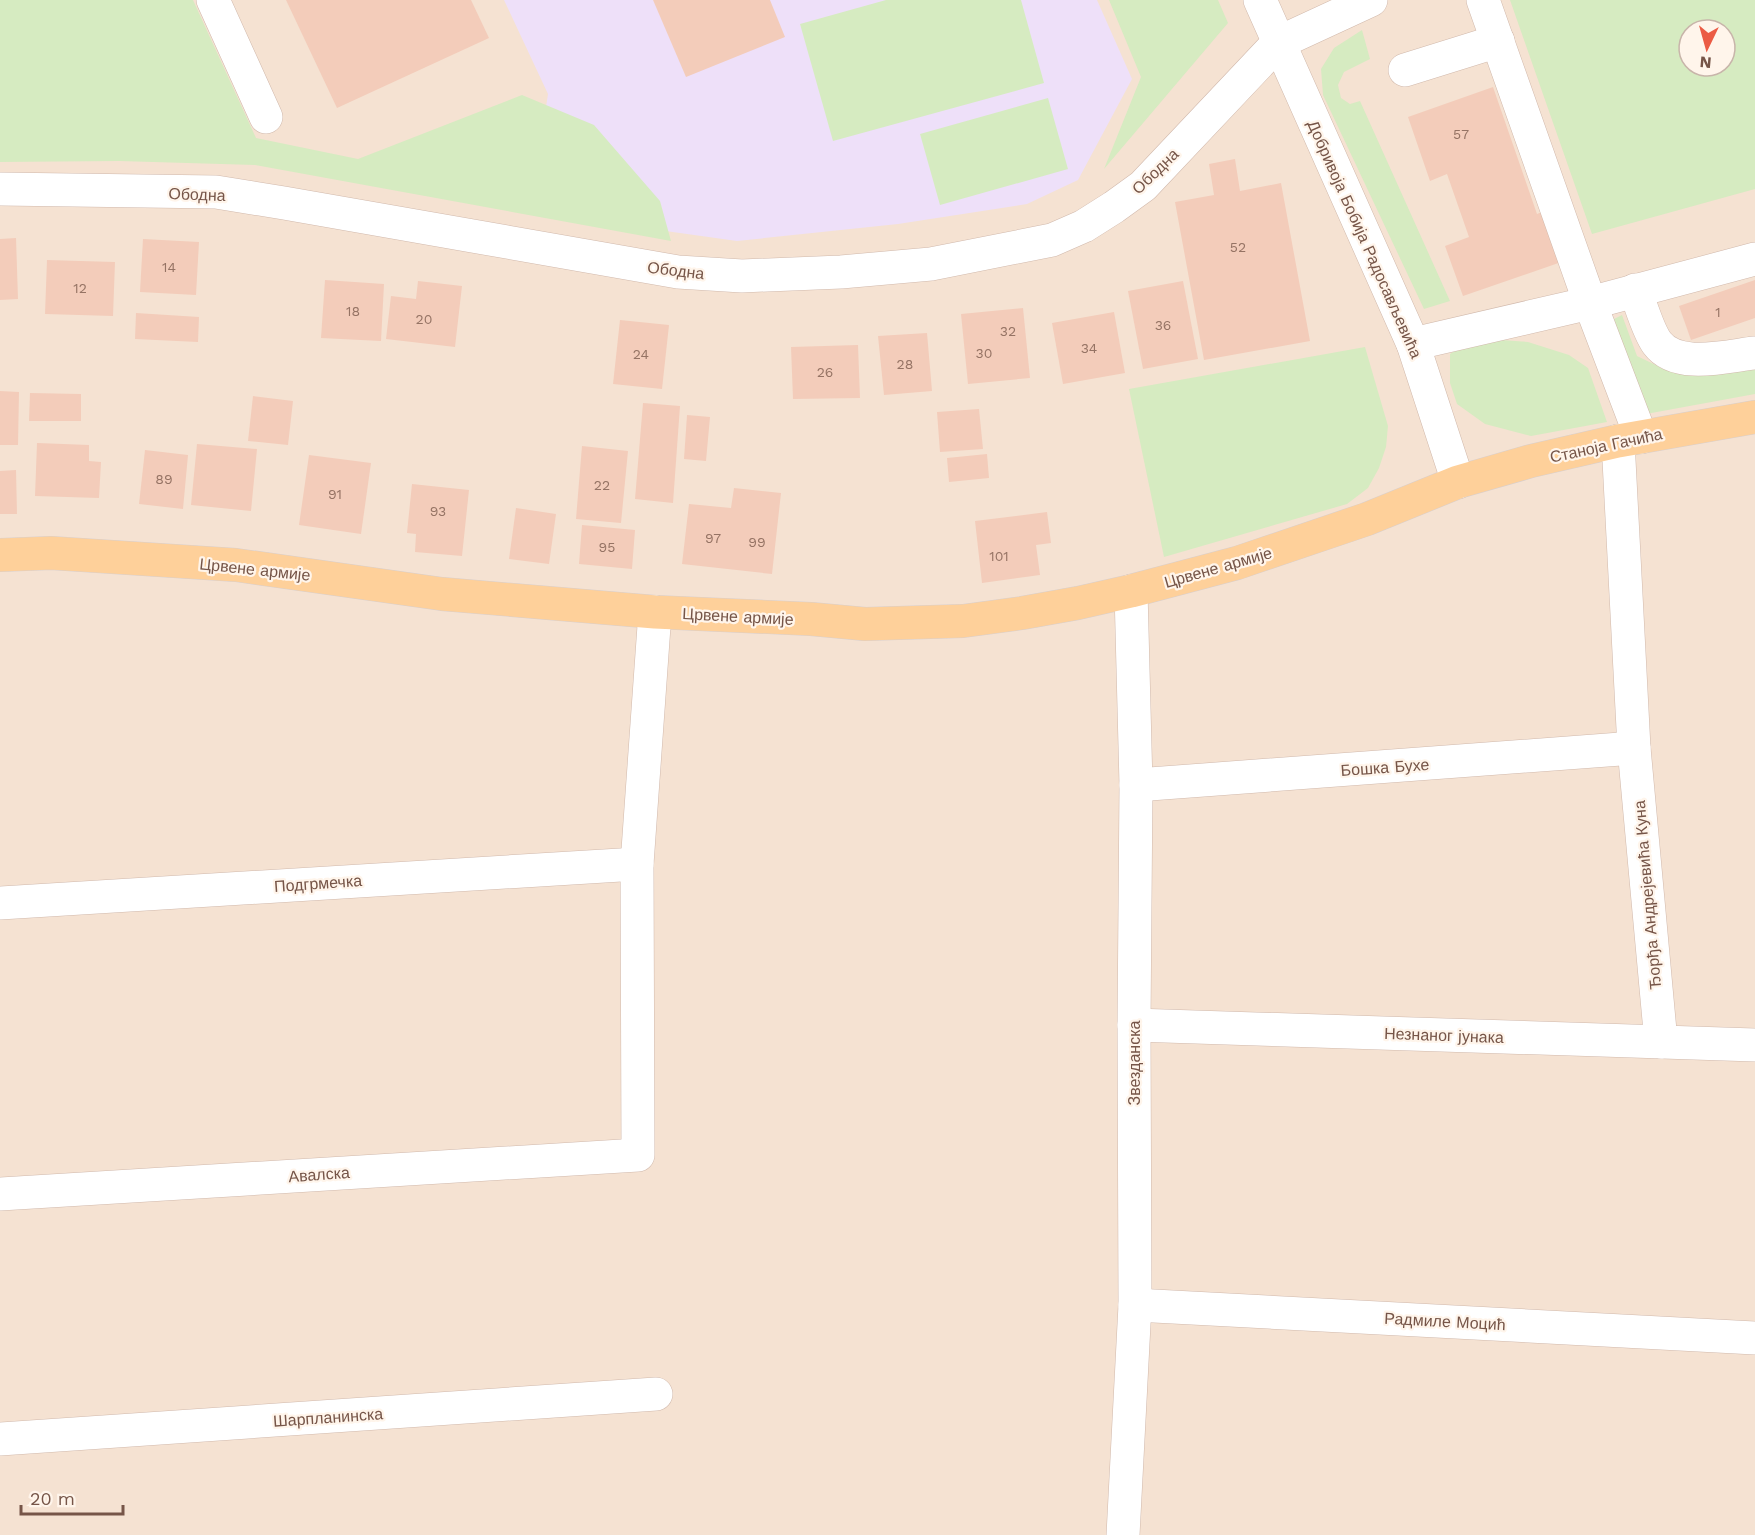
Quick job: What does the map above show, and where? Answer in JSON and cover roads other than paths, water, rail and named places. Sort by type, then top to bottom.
[{"type":"main road","name":"Станоја Гачића","points":[[1458,482],[1531,461],[1629,439],[1755,417]]},
{"type":"main road","name":"Црвене армије","points":[[0,555],[51,553],[236,565],[442,594],[655,612],[811,619],[865,624],[906,624],[963,621],[1022,613],[1131,591],[1237,563],[1368,519],[1458,482]]},
{"type":"street","points":[[213,0],[266,117]]},
{"type":"street","name":"Добривоја Бобија Радосављевића","points":[[1260,0],[1413,344],[1458,482]]},
{"type":"street","points":[[1278,43],[1371,0]]},
{"type":"street","name":"Ђорђа Андрејевића Куна","points":[[1484,0],[1590,303],[1629,439],[1634,748],[1661,1042]]},
{"type":"street","points":[[1405,70],[1498,41]]},
{"type":"street","name":"Ободна","points":[[0,189],[216,192],[678,272],[742,276],[841,272],[931,264],[1052,240],[1084,226],[1114,207],[1143,186],[1278,43]]},
{"type":"street","points":[[1413,344],[1590,303],[1755,259]]},
{"type":"street","points":[[1635,290],[1656,341],[1665,352],[1687,359],[1755,353]]},
{"type":"street","name":"Звезданска","points":[[1123,1535],[1135,1305],[1136,785],[1131,591]]},
{"type":"street","points":[[637,864],[655,612]]},
{"type":"street","name":"Бошка Бухе","points":[[1136,785],[1634,748]]},
{"type":"street","name":"Подгрмечка","points":[[0,903],[637,864]]},
{"type":"street","name":"Авалска","points":[[0,1194],[638,1155],[637,864]]},
{"type":"street","name":"Незнаног јунака","points":[[1134,1025],[1755,1045]]},
{"type":"street","name":"Радмиле Моцић","points":[[1135,1305],[1755,1338]]},
{"type":"street","name":"Шарпланинска","points":[[0,1439],[656,1394]]}]
